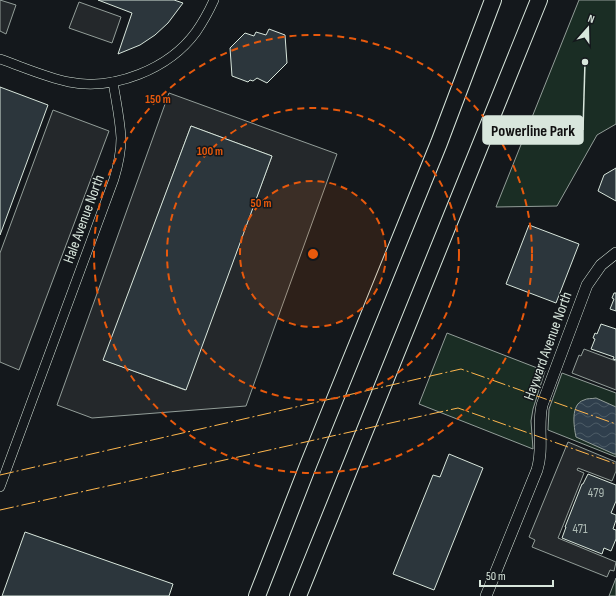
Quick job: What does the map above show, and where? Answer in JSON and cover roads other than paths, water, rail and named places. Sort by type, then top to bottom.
[{"type":"highway","points":[[257,596],[309,463],[436,150],[492,0]]},
{"type":"highway","points":[[298,596],[539,0]]},
{"type":"highway","points":[[528,30],[543,0]]},
{"type":"street","points":[[0,59],[52,78],[71,82],[93,84],[113,82],[132,77],[164,62],[179,49],[195,33],[214,0]]},
{"type":"street","name":"Hale Avenue North","points":[[0,487],[114,179],[119,160],[121,140],[120,123],[113,82]]},
{"type":"street","name":"Hayward Avenue North","points":[[486,596],[537,470],[541,452],[541,407],[582,298],[596,271],[606,260],[616,253]]},
{"type":"water","points":[[596,398],[616,407],[616,454],[576,437],[574,416],[577,406],[585,399]]},
{"type":"place","name":"Powerline Park","points":[[585,62]]}]
